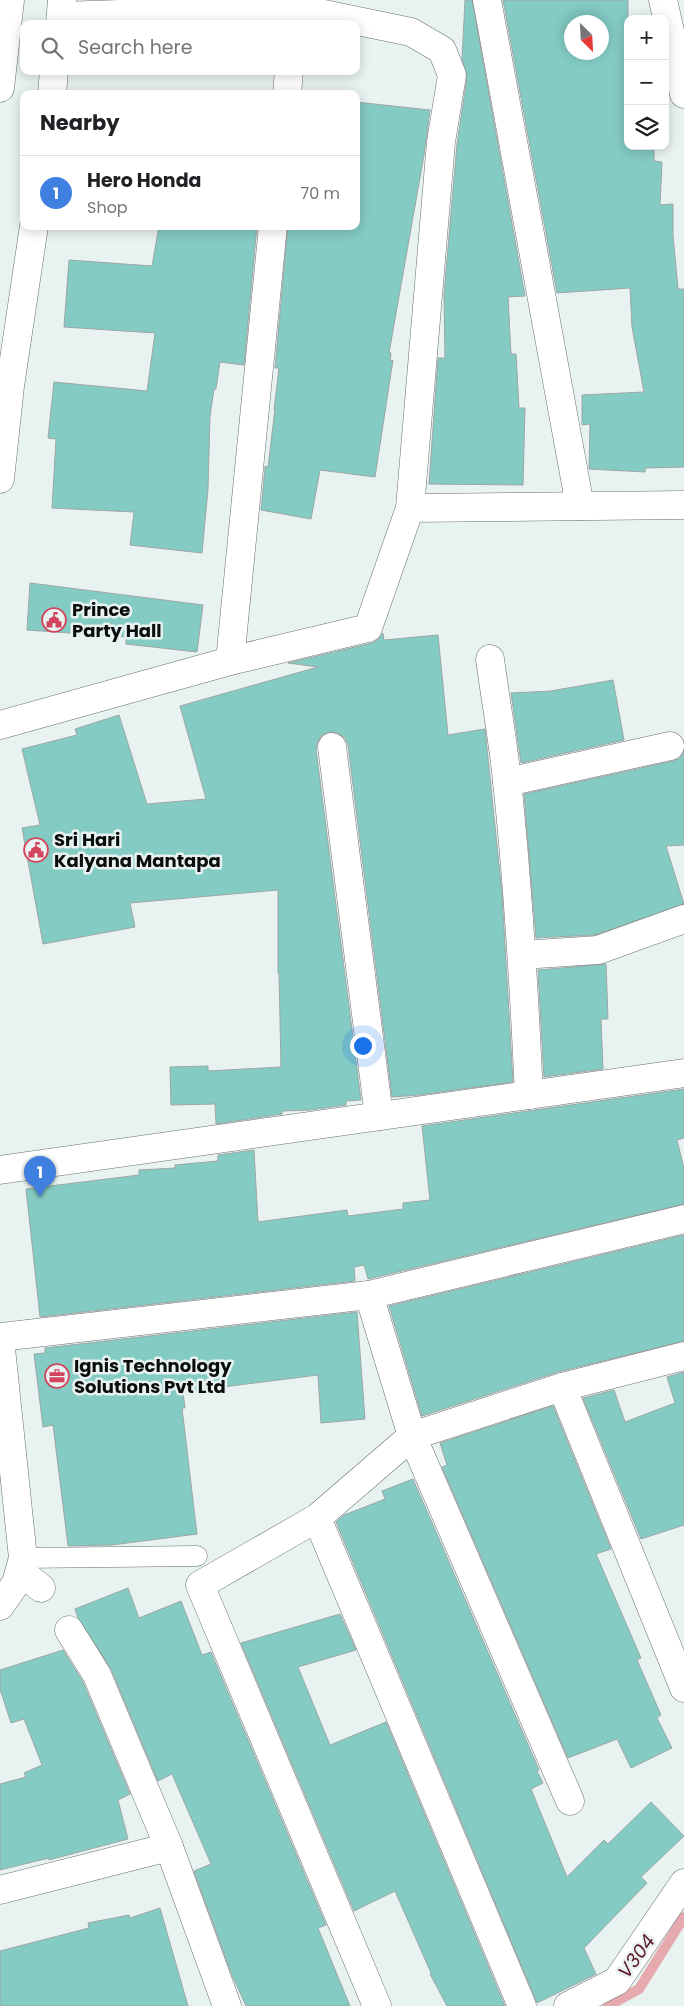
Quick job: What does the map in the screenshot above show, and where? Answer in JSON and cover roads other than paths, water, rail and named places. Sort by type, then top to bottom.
[{"type":"street","points":[[0,88],[10,0]]},
{"type":"street","points":[[488,0],[580,506]]},
{"type":"street","points":[[663,0],[684,94]]},
{"type":"street","points":[[61,13],[295,11],[345,20]]},
{"type":"street","points":[[0,725],[230,661],[368,628],[410,508],[441,142],[452,74],[442,50],[411,32],[360,23]]},
{"type":"street","points":[[52,90],[54,75]]},
{"type":"street","points":[[287,90],[289,75]]},
{"type":"street","points":[[0,478],[10,386],[33,230]]},
{"type":"street","points":[[230,661],[274,230]]},
{"type":"street","points":[[410,508],[684,505]]},
{"type":"street","points":[[490,659],[507,782],[522,955],[530,1095]]},
{"type":"street","points":[[507,782],[670,746]]},
{"type":"street","points":[[332,747],[380,1116]]},
{"type":"street","points":[[522,955],[598,950],[684,919]]},
{"type":"street","points":[[0,1170],[684,1073]]},
{"type":"street","points":[[0,1606],[16,1583],[21,1565],[0,1338],[369,1295],[684,1219]]},
{"type":"street","points":[[369,1295],[412,1436],[570,1801]]},
{"type":"street","points":[[377,2006],[200,1585],[317,1518],[412,1436],[562,1387],[684,1356]]},
{"type":"street","points":[[562,1387],[684,1688]]},
{"type":"street","points":[[317,1518],[522,2006]]},
{"type":"street","points":[[21,1565],[41,1588]]},
{"type":"street","points":[[69,1630],[97,1675],[169,1847],[227,2006]]},
{"type":"street","points":[[0,1890],[169,1847]]},
{"type":"street","points":[[568,2006],[617,1981],[684,1883]]},
{"type":"lane","points":[[21,1565],[197,1556]]},
{"type":"waterway","name":"V304","points":[[608,2006],[639,1989],[684,1917]]},
{"type":"place","name":"Prince Party Hall","points":[[54,620]]},
{"type":"place","name":"Sri Hari Kalyana Mantapa","points":[[36,850]]},
{"type":"place","name":"Hero Honda","points":[[40,1197]]},
{"type":"place","name":"Ignis Technology Solutions Pvt Ltd","points":[[57,1376]]}]
